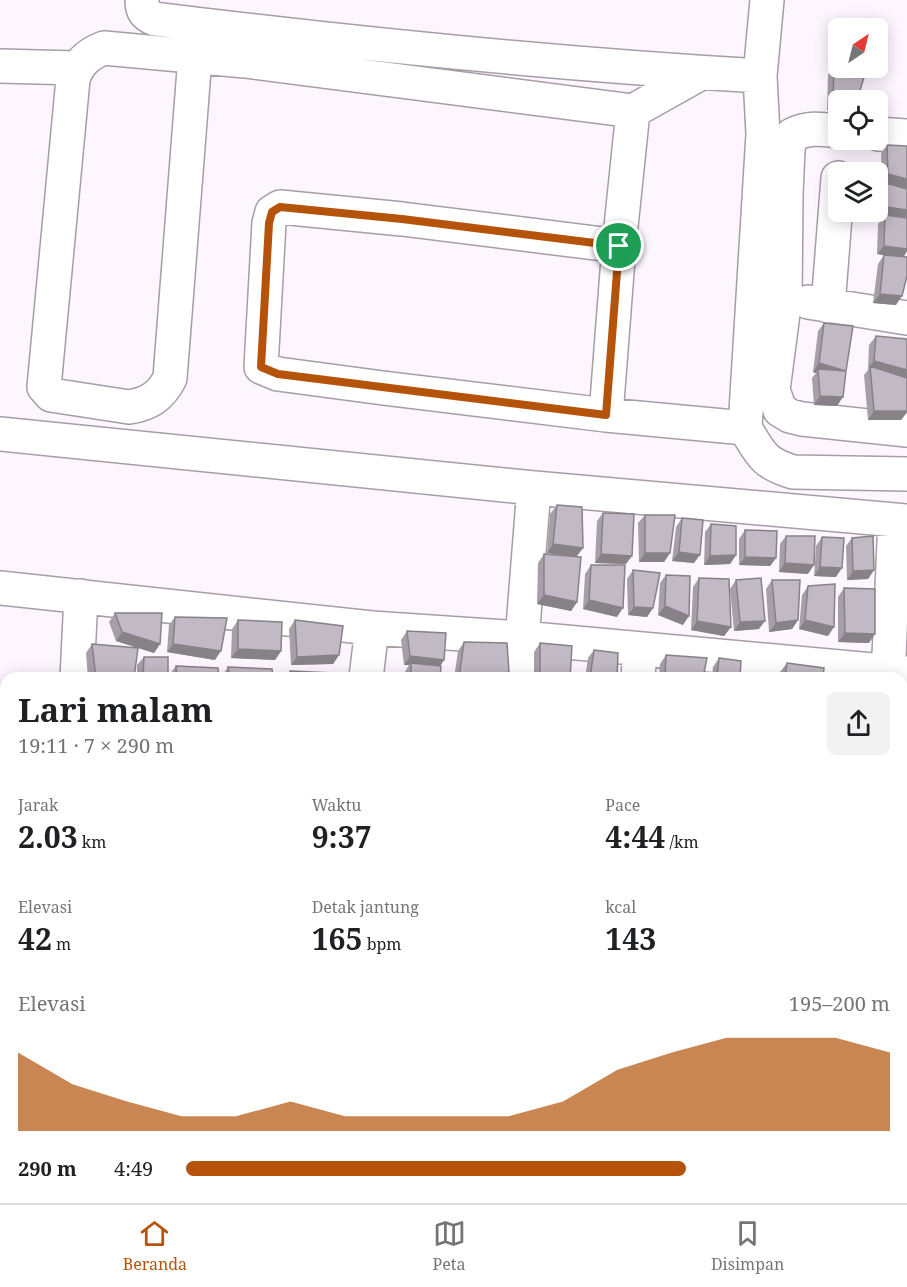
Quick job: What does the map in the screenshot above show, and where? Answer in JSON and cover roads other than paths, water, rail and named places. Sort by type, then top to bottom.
[{"type":"street","points":[[142,0],[142,9],[146,15],[155,19],[359,43],[595,65],[760,76]]},
{"type":"street","points":[[767,0],[760,76],[763,134],[785,298],[773,390],[780,410],[790,416],[907,430]]},
{"type":"street","points":[[195,57],[170,378],[164,391],[153,400],[129,407],[51,395],[44,387],[73,79],[76,68],[91,53],[104,48],[195,57],[633,111],[701,73]]},
{"type":"street","points":[[0,66],[76,68]]},
{"type":"street","points":[[606,415],[619,246],[633,111]]},
{"type":"street","points":[[828,130],[814,128],[792,135],[773,197],[746,428],[763,457],[776,467],[793,472],[907,474]]},
{"type":"street","points":[[888,135],[907,136]]},
{"type":"street","points":[[619,246],[402,219],[280,207],[272,212],[269,223],[261,367],[278,374],[606,415],[746,428]]},
{"type":"street","points":[[828,306],[835,222]]},
{"type":"street","points":[[785,298],[907,318]]},
{"type":"street","points":[[0,434],[534,488],[901,521],[894,672]]},
{"type":"street","points":[[519,672],[534,488]]},
{"type":"street","points":[[0,588],[372,628],[522,638],[639,664],[830,672]]},
{"type":"street","points":[[77,672],[81,596]]},
{"type":"street","points":[[367,672],[372,628]]}]
